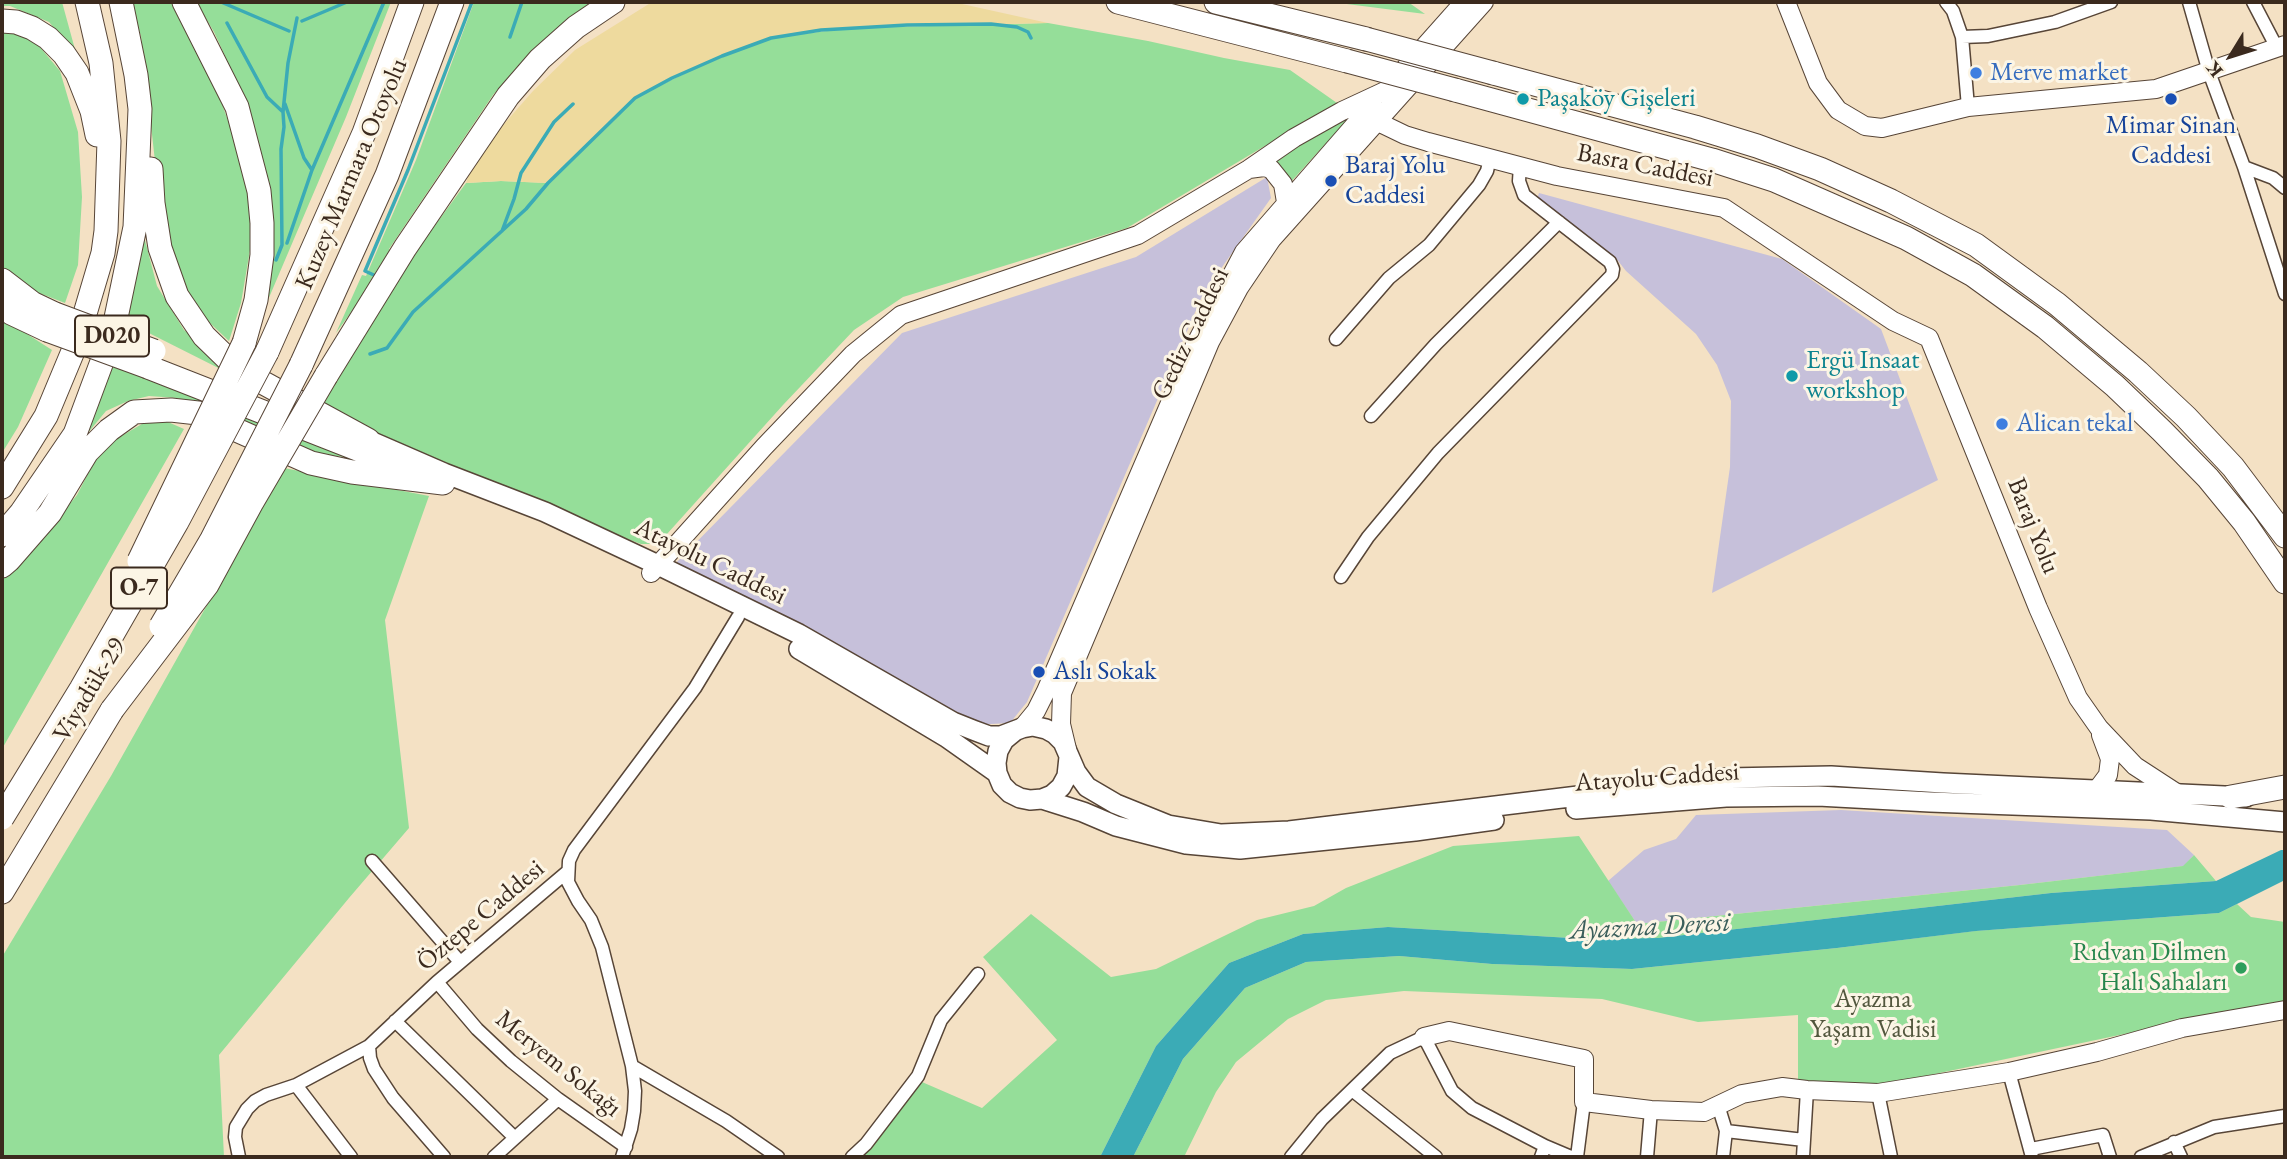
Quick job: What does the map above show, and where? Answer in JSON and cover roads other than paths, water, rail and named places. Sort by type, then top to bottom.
[{"type":"highway","points":[[2,487],[46,416],[76,344],[103,253],[109,141],[101,63],[87,2]]},
{"type":"highway","name":"D020","points":[[2,535],[75,433],[113,332],[135,228],[140,109],[121,2]]},
{"type":"highway","points":[[80,688],[244,343],[256,300],[262,254],[259,191],[237,107],[184,2]]},
{"type":"highway","name":"Kuzey Marmara Otoyolu","points":[[267,352],[364,133],[412,2]]},
{"type":"highway","name":"Kuzey Marmara Otoyolu","points":[[301,365],[387,175],[452,2]]},
{"type":"highway","points":[[112,710],[207,585],[326,376],[405,248],[508,96],[540,59],[576,27],[613,2]]},
{"type":"highway","points":[[1118,2],[1712,160],[1774,180],[1906,237],[1973,275],[2045,327],[2115,386],[2208,478],[2244,522],[2282,578]]},
{"type":"highway","points":[[1216,2],[1695,127],[1820,169],[1891,201],[1976,245],[2057,304],[2128,363],[2186,417],[2232,467],[2285,536]]},
{"type":"highway","points":[[2,21],[16,22],[48,38],[65,54],[78,73],[92,111],[100,148],[106,231]]},
{"type":"highway","points":[[140,109],[149,149],[160,248],[177,296],[204,336],[237,369],[368,440]]},
{"type":"highway","points":[[2,280],[51,322]]},
{"type":"highway","points":[[2,306],[11,313],[51,322],[368,440]]},
{"type":"highway","name":"Viyadük-29","points":[[2,818],[177,522],[267,352]]},
{"type":"highway","points":[[151,359],[195,383],[443,483]]},
{"type":"highway","name":"Viyadük-29","points":[[2,892],[212,539],[301,365]]},
{"type":"highway","points":[[2,566],[50,513],[87,452],[109,430],[134,412],[171,410],[198,413],[311,463],[352,472],[443,483]]},
{"type":"highway","points":[[2231,797],[2285,787]]},
{"type":"main road","name":"Atayolu Caddesi","points":[[368,440],[545,512],[770,632],[946,737],[997,773],[1002,785],[1010,793],[1030,800],[1042,799],[1116,826],[1185,844],[1240,849],[1415,831],[1594,807],[1726,797],[1818,796],[1930,803],[2151,810],[2285,822]]},
{"type":"main road","name":"Atayolu Caddesi","points":[[443,483],[558,528],[799,634],[953,722],[989,736],[1000,736],[1033,726],[1046,729],[1055,734],[1068,752],[1076,772],[1087,787],[1116,804],[1168,824],[1221,834],[1302,829],[1727,778],[1831,776],[2095,791],[2285,798]]},
{"type":"main road","points":[[997,773],[998,751],[1004,740],[1022,728]]},
{"type":"main road","points":[[1042,799],[1052,795],[1068,776],[1068,752]]},
{"type":"street","name":"Gediz Caddesi","points":[[1068,752],[1061,724],[1062,693],[1210,342],[1239,288],[1272,239],[1371,117],[1385,91],[1464,2]]},
{"type":"street","name":"Gediz Caddesi","points":[[1022,728],[1046,691],[1195,345],[1244,252],[1286,202],[1484,2]]},
{"type":"street","points":[[1786,2],[1818,83],[1838,110],[1865,126],[1882,128],[1968,107],[2156,89],[2281,46],[2253,2]]},
{"type":"street","points":[[1946,2],[1953,11],[1962,37],[1968,107]]},
{"type":"street","points":[[1962,37],[1988,36],[2055,22],[2111,2]]},
{"type":"street","points":[[2189,2],[2209,72],[2244,167],[2285,294]]},
{"type":"street","points":[[654,569],[764,447],[853,354],[901,315],[955,299],[1138,235],[1294,138],[1385,91]]},
{"type":"street","name":"Basra Caddesi","points":[[1371,117],[1405,135],[1557,176],[1724,208],[1893,321],[1929,338]]},
{"type":"street","points":[[1336,339],[1389,278],[1429,245],[1479,185],[1487,171],[1490,158]]},
{"type":"street","points":[[1341,577],[1368,537],[1438,453],[1612,275],[1610,262],[1524,195],[1519,181],[1520,166]]},
{"type":"street","points":[[2244,167],[2273,178],[2285,188]]},
{"type":"street","points":[[1248,169],[1271,169],[1283,184],[1286,202]]},
{"type":"street","points":[[1371,416],[1436,344],[1559,222]]},
{"type":"street","name":"Baraj Yolu","points":[[1929,338],[2038,608],[2078,698],[2099,728],[2135,766],[2178,794]]},
{"type":"street","name":"Öztepe Caddesi","points":[[239,1157],[235,1137],[240,1119],[247,1109],[265,1095],[296,1085],[369,1046],[437,982],[567,872],[574,850],[695,688],[738,617]]},
{"type":"street","name":"Baraj Yolu","points":[[2095,791],[2108,775],[2110,759],[2099,728]]},
{"type":"street","points":[[372,861],[460,962]]},
{"type":"street","points":[[567,872],[571,890],[591,920],[602,947],[632,1066],[634,1111],[624,1152]]},
{"type":"street","points":[[852,1157],[866,1144],[918,1076],[941,1020],[978,974]]},
{"type":"street","name":"Meryem Sokağı","points":[[437,982],[495,1046],[624,1152]]},
{"type":"street","points":[[1584,1102],[1651,1111],[1704,1112],[1742,1094],[1782,1087],[1878,1093],[2009,1072],[2097,1052],[2182,1028],[2285,1010]]},
{"type":"street","points":[[396,1021],[514,1138]]},
{"type":"street","points":[[1291,1157],[1322,1119],[1390,1053],[1424,1037],[1449,1031],[1584,1059],[1584,1102],[1577,1157]]},
{"type":"street","points":[[1424,1037],[1452,1091],[1472,1108],[1543,1152],[1571,1157]]},
{"type":"street","points":[[369,1046],[374,1069],[393,1098],[444,1157]]},
{"type":"street","points":[[632,1066],[726,1121],[778,1157]]},
{"type":"street","points":[[2009,1072],[2032,1153],[2103,1135],[2110,1157]]},
{"type":"street","points":[[296,1085],[351,1157]]},
{"type":"street","points":[[1352,1090],[1436,1157]]},
{"type":"street","points":[[1803,1157],[1807,1090]]},
{"type":"street","points":[[1878,1093],[1891,1157]]},
{"type":"street","points":[[494,1157],[558,1099]]},
{"type":"street","points":[[1718,1105],[1726,1131],[1723,1157]]},
{"type":"street","points":[[1647,1157],[1651,1111]]},
{"type":"street","points":[[2141,1157],[2214,1127],[2285,1115]]},
{"type":"street","points":[[1726,1131],[1804,1140]]},
{"type":"street","points":[[2175,1142],[2181,1157]]},
{"type":"water","points":[[2285,850],[2285,880],[2219,913],[1976,931],[1632,969],[1492,964],[1399,956],[1306,962],[1245,988],[1183,1059],[1133,1157],[1100,1157],[1156,1046],[1229,963],[1303,934],[1388,927],[1587,939],[1658,938],[2051,893],[2216,881]]},
{"type":"waterway","points":[[221,2],[289,31]]},
{"type":"waterway","points":[[302,21],[347,2]]},
{"type":"waterway","points":[[287,243],[312,170],[384,2]]},
{"type":"waterway","points":[[376,276],[365,271],[408,170],[472,2]]},
{"type":"waterway","points":[[510,37],[522,2]]},
{"type":"waterway","points":[[276,260],[282,245],[283,112],[288,63],[297,18]]},
{"type":"waterway","points":[[227,23],[267,97],[283,112]]},
{"type":"waterway","points":[[370,354],[387,348],[413,312],[526,209],[548,183],[635,98],[672,78],[771,38],[821,30],[991,24],[1017,27],[1028,32],[1031,38]]},
{"type":"waterway","points":[[285,104],[304,158],[312,170]]},
{"type":"waterway","points":[[502,231],[521,173],[554,122],[573,104]]},
{"type":"place","name":"Merve market","points":[[1976,73]]},
{"type":"place","name":"Paşaköy Gişeleri","points":[[1523,99]]},
{"type":"place","name":"Mimar Sinan Caddesi","points":[[2171,99]]},
{"type":"place","name":"Baraj Yolu Caddesi","points":[[1331,181]]},
{"type":"place","name":"Ergü Insaat workshop","points":[[1792,376]]},
{"type":"place","name":"Alican tekal","points":[[2002,424]]},
{"type":"place","name":"Aslı Sokak","points":[[1039,672]]},
{"type":"place","name":"Rıdvan Dilmen Halı Sahaları","points":[[2241,968]]},
{"type":"water label","name":"Ayazma Deresi","points":[[1650,927]]},
{"type":"park label","name":"Ayazma Yaşam Vadisi","points":[[1873,1015]]}]
